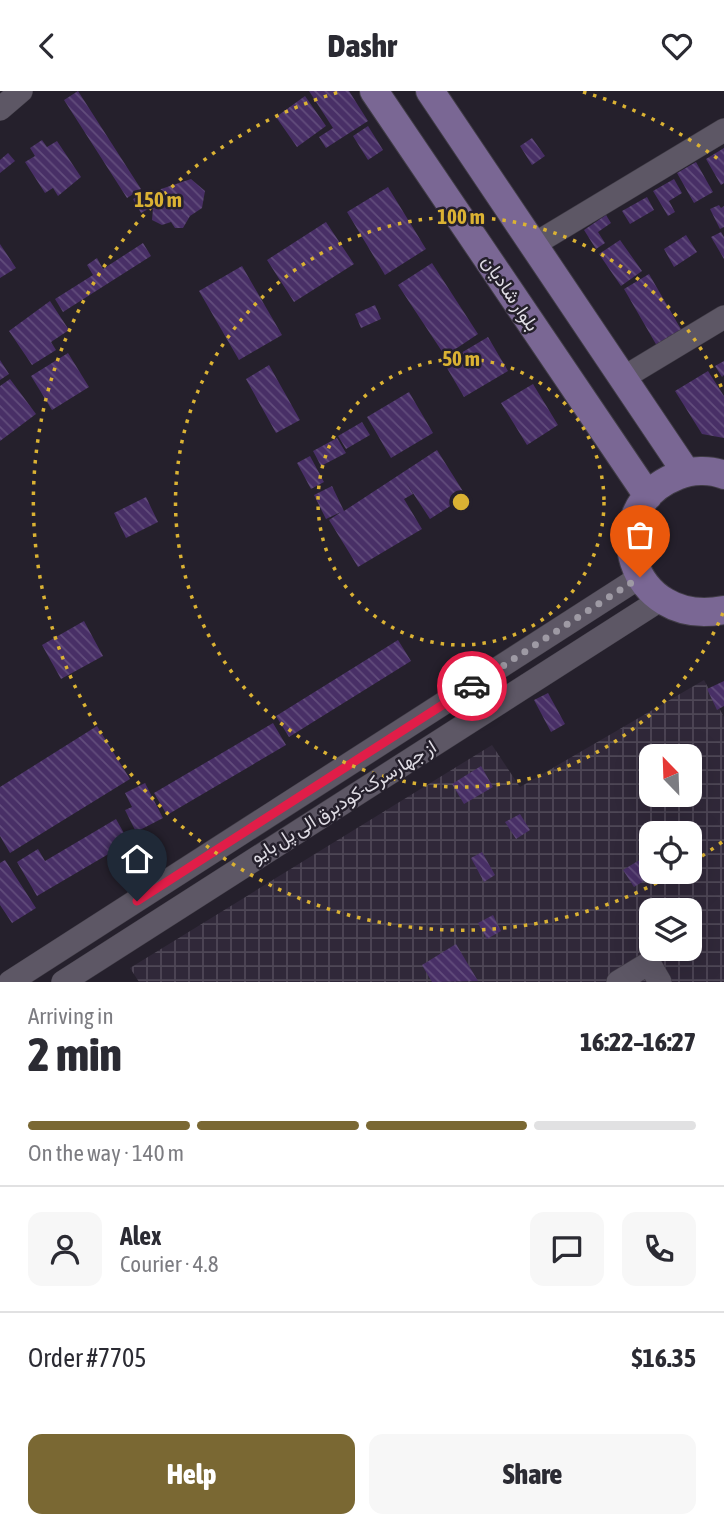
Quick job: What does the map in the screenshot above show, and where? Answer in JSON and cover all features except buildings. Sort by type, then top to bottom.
[{"type":"main road","name":"بلوار شادیان","points":[[374,91],[648,496]]},
{"type":"main road","points":[[430,91],[687,472]]},
{"type":"main road","points":[[724,475],[716,472],[687,472],[665,481],[648,496],[636,514],[631,535],[632,557],[640,577],[660,600],[691,613],[724,610]]},
{"type":"street","points":[[0,109],[21,91]]},
{"type":"street","points":[[533,245],[724,130]]},
{"type":"street","points":[[623,377],[724,317]]},
{"type":"street","name":"از جهارسرک-کودبرق الی پل بایو","points":[[10,982],[640,577]]},
{"type":"street","name":"از جهارسرک-کودبرق الی پل بایو","points":[[63,982],[660,600]]},
{"type":"street","points":[[618,982],[649,963],[660,982]]},
{"type":"shaded area","points":[[704,680],[724,717],[724,982],[139,982],[130,968],[492,745],[520,787]]},
{"type":"way so far","points":[[472,686],[640,577]]},
{"type":"route","points":[[137,901],[472,686]]}]
